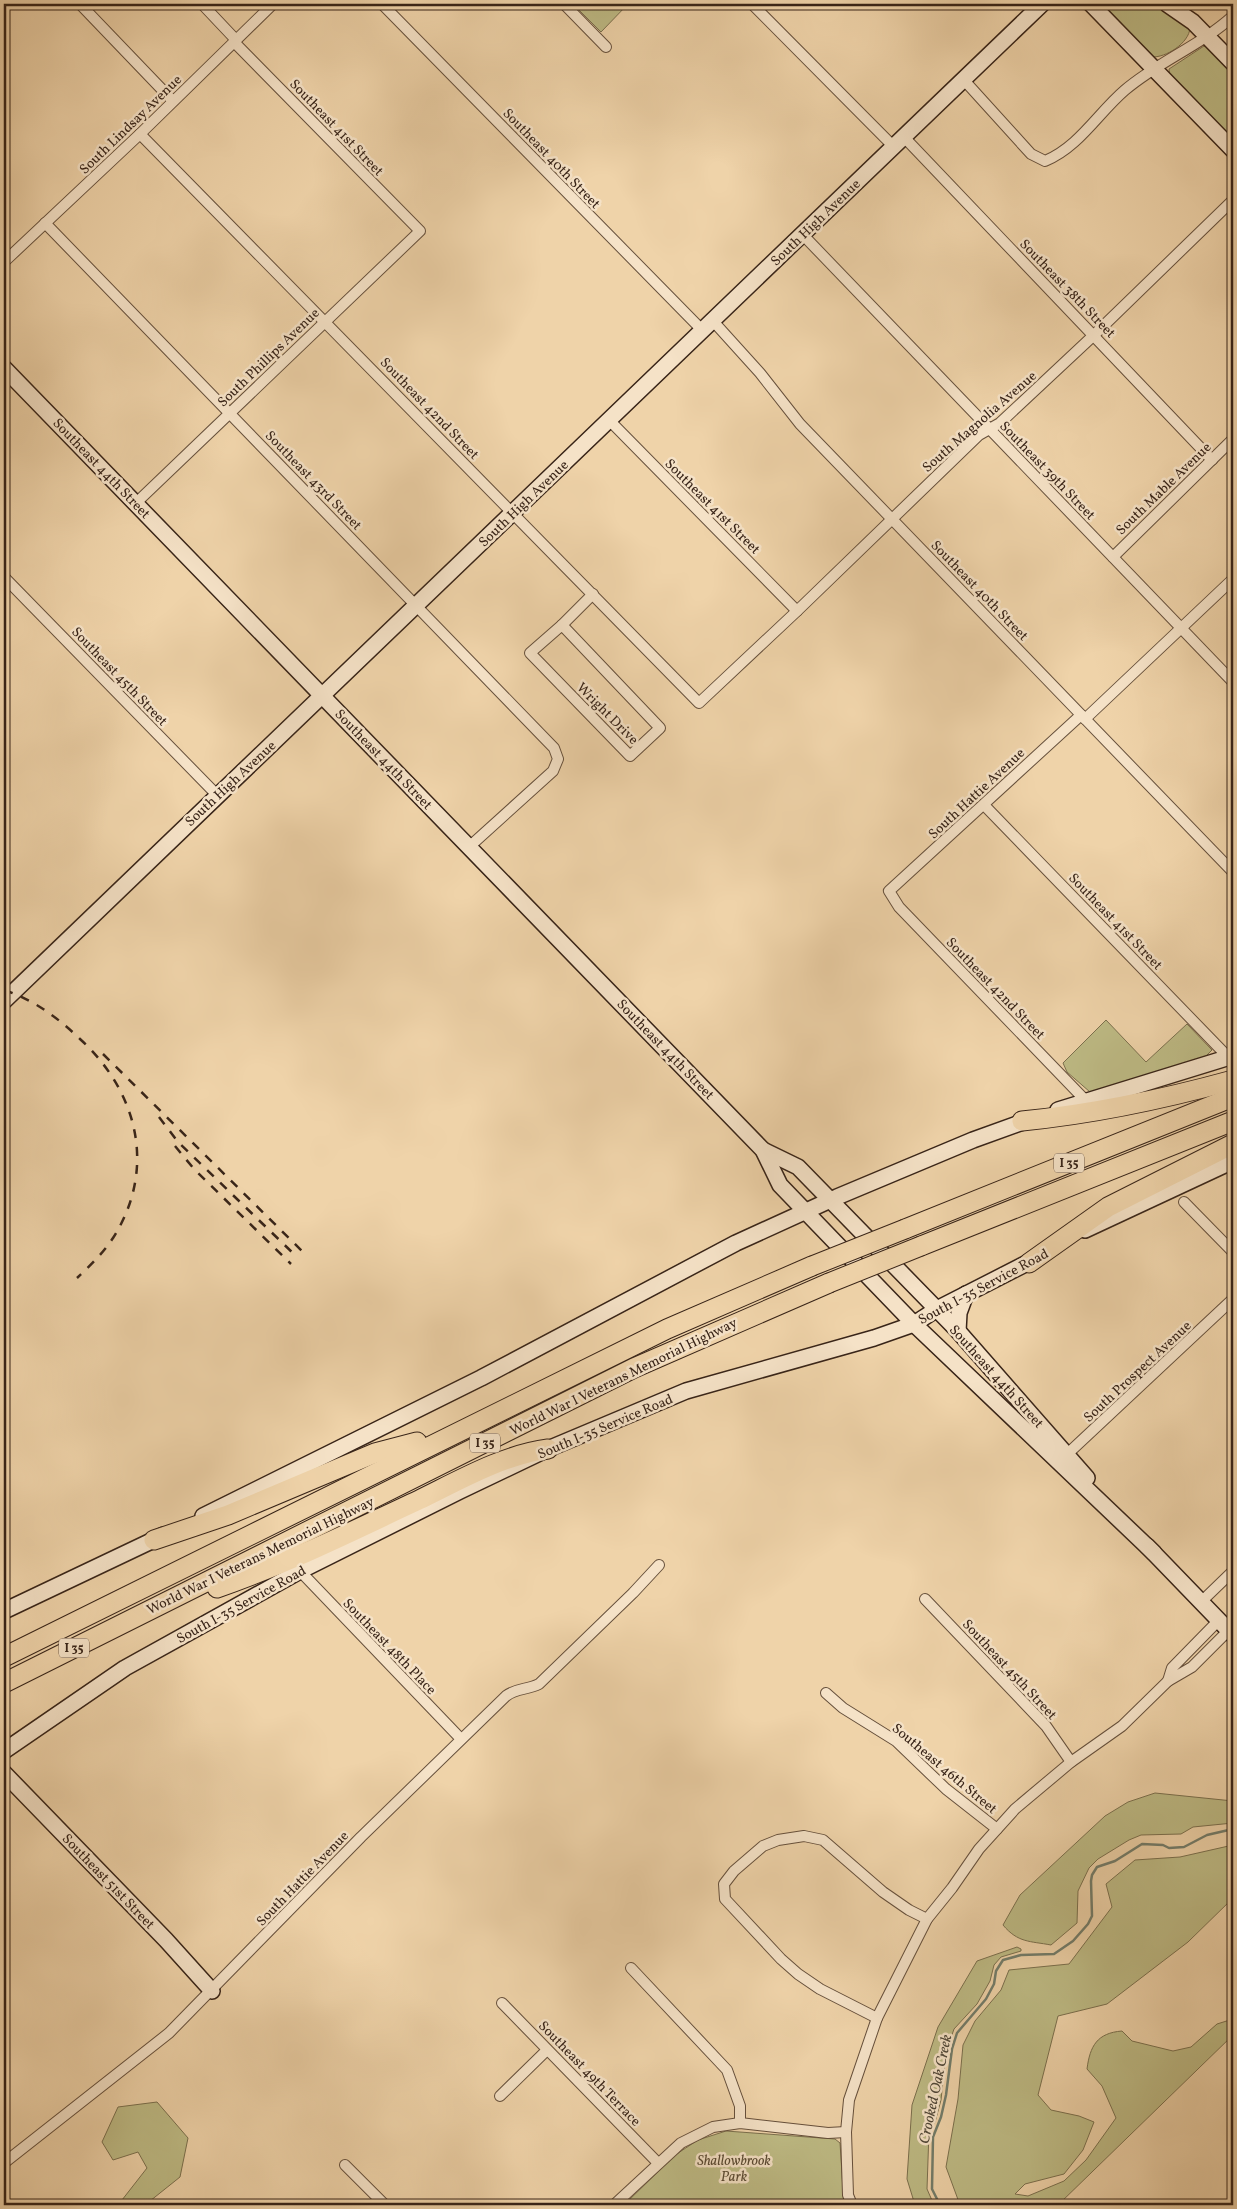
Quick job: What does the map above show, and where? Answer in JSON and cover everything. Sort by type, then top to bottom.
[{"type":"highway","points":[[1022,1121],[1077,1116],[1185,1093],[1233,1080]]},
{"type":"highway","name":"World War I Veterans Memorial Highway","points":[[4,1657],[457,1431],[667,1329],[812,1266],[1233,1097]]},
{"type":"highway","name":"World War I Veterans Memorial Highway","points":[[4,1683],[634,1368],[829,1283],[1233,1121]]},
{"type":"highway","points":[[1028,1263],[1108,1207],[1233,1144]]},
{"type":"highway","points":[[154,1540],[228,1515],[375,1453],[457,1431]]},
{"type":"highway","points":[[145,1612],[255,1575],[524,1452],[548,1449]]},
{"type":"main road","name":"South High Avenue","points":[[4,1001],[1042,4]]},
{"type":"main road","points":[[1091,4],[1233,150]]},
{"type":"main road","points":[[1167,4],[1192,22],[1233,63]]},
{"type":"main road","name":"Southeast 44th Street","points":[[4,368],[763,1150],[780,1185],[914,1324],[1063,1459],[1227,1628]]},
{"type":"main road","points":[[4,1610],[154,1540],[482,1378],[736,1243],[805,1211],[1022,1121],[1231,1057]]},
{"type":"main road","name":"Southeast 44th Street","points":[[763,1150],[798,1168],[937,1309],[1063,1459]]},
{"type":"main road","name":"South I-35 Service Road","points":[[4,1751],[125,1668],[300,1571],[548,1449],[686,1391],[874,1338],[914,1324],[937,1309],[1028,1263],[1084,1231],[1233,1161]]},
{"type":"main road","points":[[777,1224],[785,1206],[785,1199],[780,1185]]},
{"type":"main road","points":[[958,1332],[960,1313],[966,1294]]},
{"type":"main road","name":"Southeast 51st Street","points":[[4,1774],[166,1940],[212,1991]]},
{"type":"street","points":[[80,4],[173,101]]},
{"type":"street","name":"Southeast 41st Street","points":[[202,4],[235,41],[420,232]]},
{"type":"street","name":"South Lindsay Avenue","points":[[4,262],[274,4]]},
{"type":"street","name":"Southeast 40th Street","points":[[382,4],[708,326],[760,373],[800,424],[1233,872]]},
{"type":"street","points":[[564,4],[606,47]]},
{"type":"street","name":"Southeast 38th Street","points":[[752,4],[898,141],[1094,335],[1212,460]]},
{"type":"street","points":[[963,79],[1031,154],[1045,161],[1067,149],[1125,91],[1153,68],[1208,37],[1233,16]]},
{"type":"street","name":"Southeast 42nd Street","points":[[140,134],[699,703]]},
{"type":"street","name":"South Magnolia Avenue","points":[[699,703],[979,435],[1000,424],[1233,200]]},
{"type":"street","name":"Southeast 43rd Street","points":[[45,223],[417,604],[554,748],[558,759],[553,771],[469,847]]},
{"type":"street","name":"South Phillips Avenue","points":[[136,503],[420,232]]},
{"type":"street","name":"Southeast 39th Street","points":[[802,235],[1233,682]]},
{"type":"street","name":"Southeast 41st Street","points":[[610,421],[797,611]]},
{"type":"street","name":"South Mable Avenue","points":[[1112,557],[1233,439]]},
{"type":"street","name":"Southeast 45th Street","points":[[4,577],[217,795]]},
{"type":"street","name":"South Hattie Avenue","points":[[889,891],[1233,579]]},
{"type":"street","name":"Wright Drive","points":[[562,624],[660,728],[630,756],[530,653],[593,594]]},
{"type":"street","name":"Southeast 41st Street","points":[[984,804],[1231,1057]]},
{"type":"street","name":"Southeast 42nd Street","points":[[889,891],[899,908],[1086,1102]]},
{"type":"street","points":[[1184,1202],[1233,1252]]},
{"type":"street","name":"South Prospect Avenue","points":[[1063,1459],[1233,1299]]},
{"type":"street","name":"South Hattie Avenue","points":[[4,2163],[170,2033],[361,1837],[461,1739],[514,1690],[529,1689],[539,1684],[659,1565]]},
{"type":"street","name":"Southeast 48th Place","points":[[300,1571],[461,1739]]},
{"type":"street","points":[[1201,1602],[1233,1571]]},
{"type":"street","name":"Southeast 45th Street","points":[[925,1599],[1046,1726],[1071,1762]]},
{"type":"street","points":[[852,2205],[848,2194],[846,2132],[848,2100],[876,2018],[927,1919],[979,1850],[1015,1809],[1071,1762],[1122,1726],[1168,1681],[1172,1668],[1227,1628]]},
{"type":"street","name":"Southeast 46th Street","points":[[826,1694],[843,1708],[896,1741],[946,1789],[997,1829]]},
{"type":"street","points":[[876,2018],[820,1989],[798,1974],[780,1958],[725,1900],[724,1884],[734,1871],[762,1846],[791,1837],[804,1836],[823,1840],[883,1892],[909,1910],[927,1919]]},
{"type":"street","points":[[631,1968],[727,2070],[740,2106],[740,2123]]},
{"type":"street","name":"Southeast 49th Terrace","points":[[502,2003],[658,2163]]},
{"type":"street","points":[[500,2096],[547,2050]]},
{"type":"street","points":[[614,2205],[681,2143],[713,2127],[740,2123],[828,2132],[846,2132]]},
{"type":"street","points":[[345,2165],[385,2205]]},
{"type":"green space","points":[[573,4],[628,4],[601,32]]},
{"type":"green space","points":[[1097,4],[1163,5],[1190,28],[1189,34],[1181,44],[1170,52],[1157,57],[1151,57]]},
{"type":"green space","points":[[1204,46],[1212,49],[1233,71],[1233,145],[1170,78],[1169,69]]},
{"type":"green space","points":[[1106,1020],[1146,1062],[1187,1024],[1212,1050],[1205,1057],[1090,1092],[1067,1072],[1063,1063]]},
{"type":"green space","points":[[1155,1793],[1233,1801],[1233,1823],[1193,1827],[1181,1834],[1141,1835],[1098,1859],[1089,1868],[1078,1891],[1077,1923],[1051,1945],[1019,1938],[1003,1925],[1020,1895],[1105,1816],[1128,1802]]},
{"type":"green space","points":[[1233,1845],[1233,1898],[1231,1900],[1188,1942],[1107,2004],[1058,2016],[1038,2095],[1051,2110],[1079,2116],[1094,2122],[1083,2150],[1064,2174],[1025,2184],[1015,2194],[1028,2196],[1064,2181],[1086,2160],[1116,2118],[1102,2086],[1087,2069],[1093,2047],[1101,2038],[1113,2032],[1122,2031],[1132,2041],[1173,2051],[1191,2047],[1217,2024],[1233,2019],[1233,2035],[1058,2205],[960,2205],[946,2167],[958,2099],[963,2045],[975,2021],[1001,1990],[1009,1970],[1069,1964],[1112,1907],[1106,1884],[1135,1860],[1180,1857]]},
{"type":"green space","points":[[1017,1947],[1021,1951],[1001,1957],[994,1965],[990,1981],[977,2004],[954,2029],[946,2052],[941,2100],[935,2122],[929,2131],[927,2189],[934,2205],[915,2205],[907,2179],[912,2105],[938,2027],[977,1961]]},
{"type":"green space","points":[[157,2102],[188,2138],[180,2177],[145,2205],[124,2205],[122,2200],[147,2168],[138,2152],[113,2160],[102,2142],[118,2107]]},
{"type":"green space","name":"Shallowbrook Park","points":[[726,2131],[835,2139],[840,2143],[844,2205],[624,2205],[675,2155],[698,2140]]},
{"type":"waterway","name":"Crooked Oak Creek","points":[[940,2205],[932,2189],[933,2137],[941,2117],[946,2095],[952,2049],[957,2033],[986,1999],[994,1984],[996,1971],[1003,1960],[1021,1955],[1054,1954],[1073,1941],[1088,1924],[1092,1916],[1091,1881],[1097,1867],[1115,1861],[1142,1844],[1163,1845],[1169,1848],[1184,1847],[1207,1835],[1233,1829]]},
{"type":"railway","points":[[4,990],[35,1004],[54,1016],[100,1060],[116,1083],[128,1107],[135,1132],[137,1159],[135,1185],[127,1212],[109,1244],[77,1278]]},
{"type":"railway","points":[[103,1054],[302,1251]]},
{"type":"railway","points":[[159,1117],[178,1142],[297,1257]]},
{"type":"railway","points":[[175,1146],[194,1169],[291,1264]]}]
